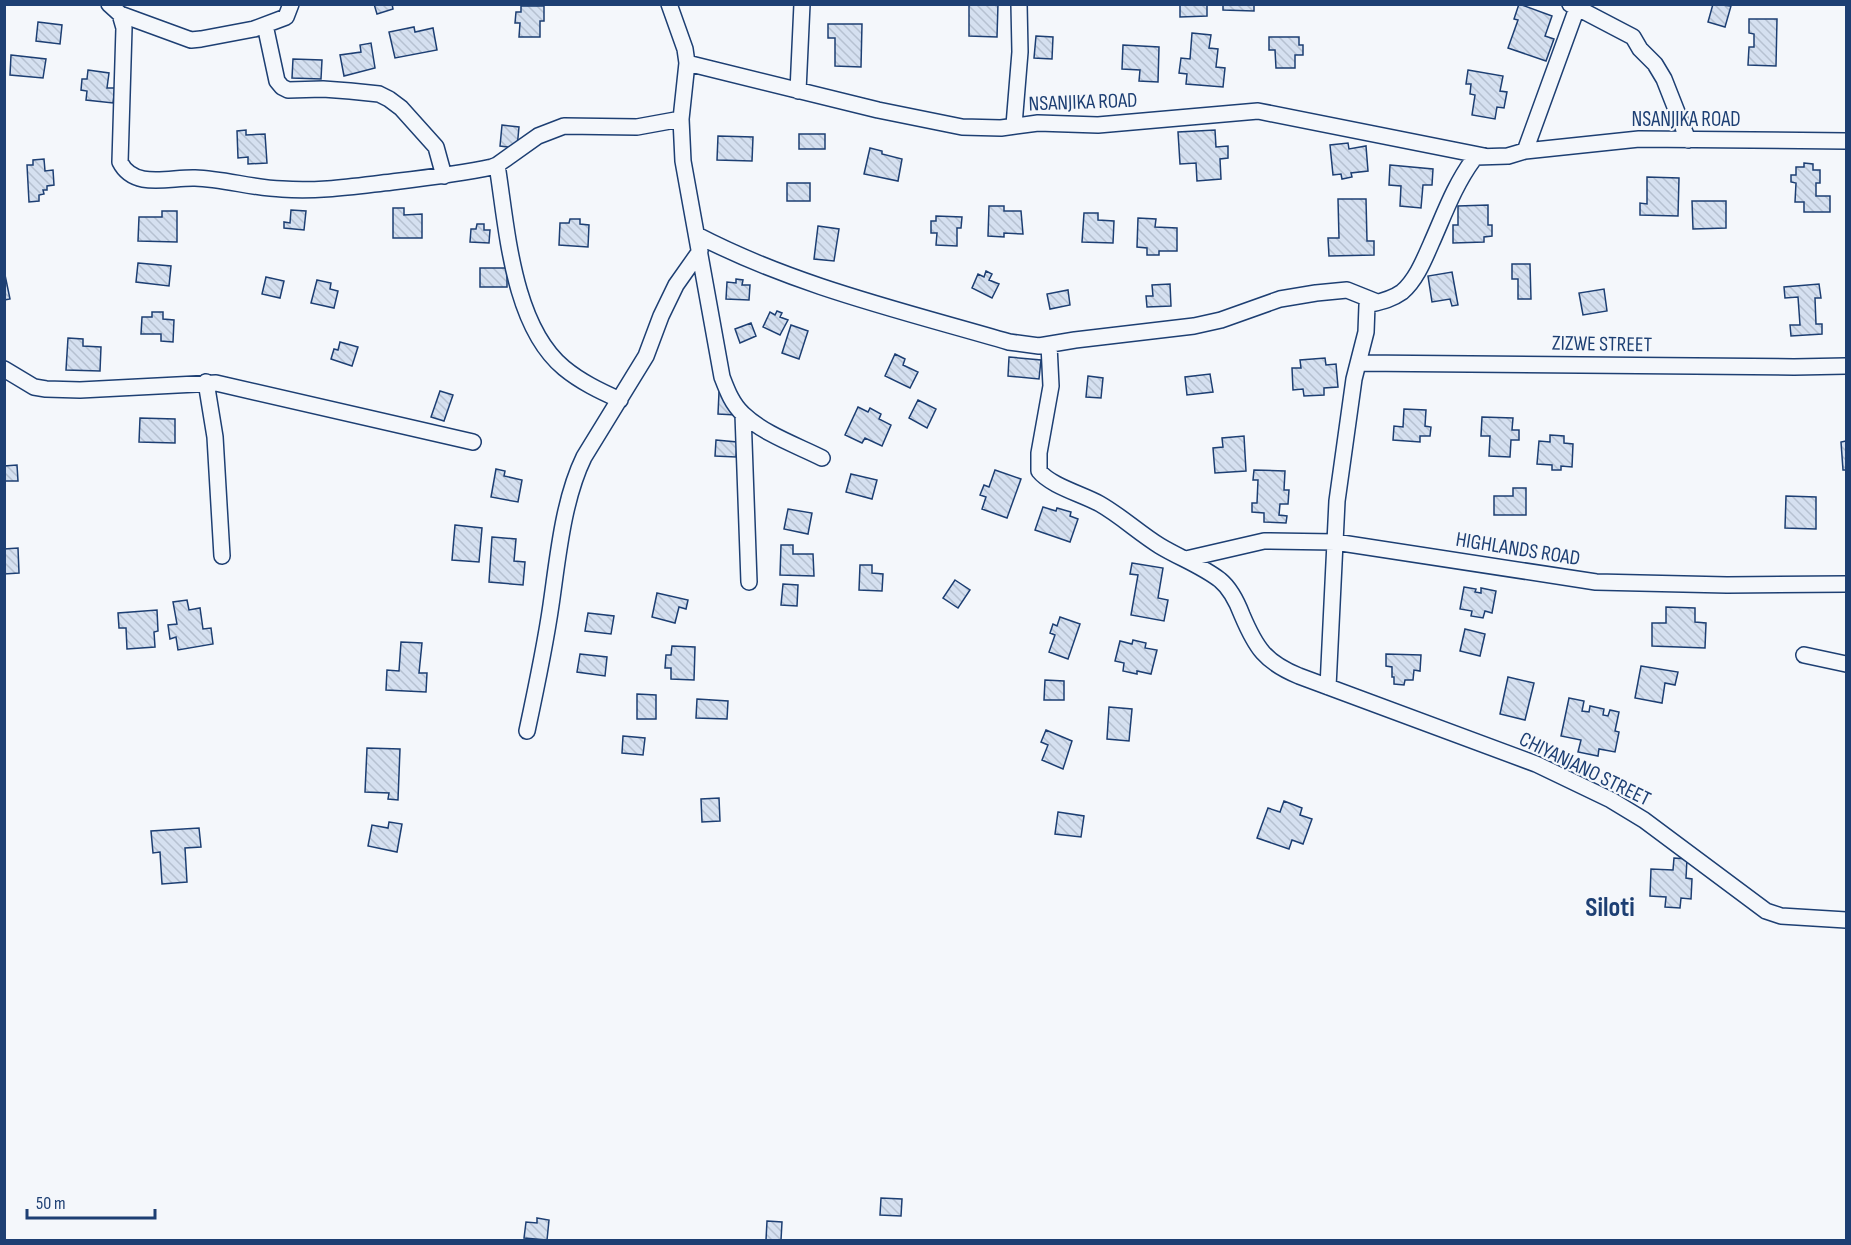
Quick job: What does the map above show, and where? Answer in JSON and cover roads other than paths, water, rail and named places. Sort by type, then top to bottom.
[{"type":"street","points":[[115,9],[191,40],[265,25],[286,17],[291,4]]},
{"type":"street","points":[[669,4],[685,49],[687,63],[681,119],[683,161],[722,377],[734,403],[743,414],[767,430],[822,458]]},
{"type":"street","points":[[798,91],[802,4]]},
{"type":"street","points":[[1014,125],[1020,52],[1019,4]]},
{"type":"street","points":[[1525,151],[1573,6],[1633,37],[1664,79],[1688,140]]},
{"type":"street","points":[[115,9],[124,28],[120,162],[125,172],[135,178],[150,180],[196,178],[298,190],[353,187],[444,176],[497,165],[538,136],[564,126],[637,127],[681,119]]},
{"type":"street","points":[[265,25],[277,81],[282,87],[288,90],[323,89],[379,94],[389,99],[401,108],[436,147],[444,176]]},
{"type":"street","name":"NSANJIKA ROAD","points":[[687,63],[798,91],[962,127],[981,129],[1038,123],[1098,125],[1258,111],[1484,156],[1508,156],[1525,151],[1639,139],[1846,141]]},
{"type":"street","points":[[1329,687],[1335,542],[1341,470],[1358,363],[1366,332],[1367,305],[1385,301],[1400,293],[1413,279],[1424,260],[1462,175],[1473,160],[1484,156]]},
{"type":"street","points":[[497,165],[514,273],[520,296],[532,323],[544,345],[562,367],[590,386],[620,400]]},
{"type":"street","points":[[698,243],[843,295],[1029,346],[1200,325],[1281,299],[1316,293],[1347,290],[1377,302]]},
{"type":"street","points":[[527,731],[572,486],[584,457],[646,356],[661,316],[698,243]]},
{"type":"street","name":"CHIYANJANO STREET","points":[[1049,345],[1051,386],[1039,453],[1039,471],[1048,479],[1100,504],[1146,537],[1223,582],[1230,590],[1250,633],[1267,658],[1285,670],[1536,764],[1611,800],[1644,820],[1766,912],[1790,917],[1846,920]]},
{"type":"street","name":"ZIZWE STREET","points":[[1358,363],[1846,366]]},
{"type":"street","points":[[4,369],[34,387],[46,389],[80,390],[206,382],[222,384],[473,442]]},
{"type":"street","points":[[206,382],[215,437],[222,556]]},
{"type":"street","points":[[743,414],[749,582]]},
{"type":"street","name":"HIGHLANDS ROAD","points":[[1185,559],[1264,541],[1335,542],[1596,582],[1846,585]]},
{"type":"street","points":[[1804,655],[1846,664]]},
{"type":"district","name":"Siloti","points":[[1610,908]]}]
